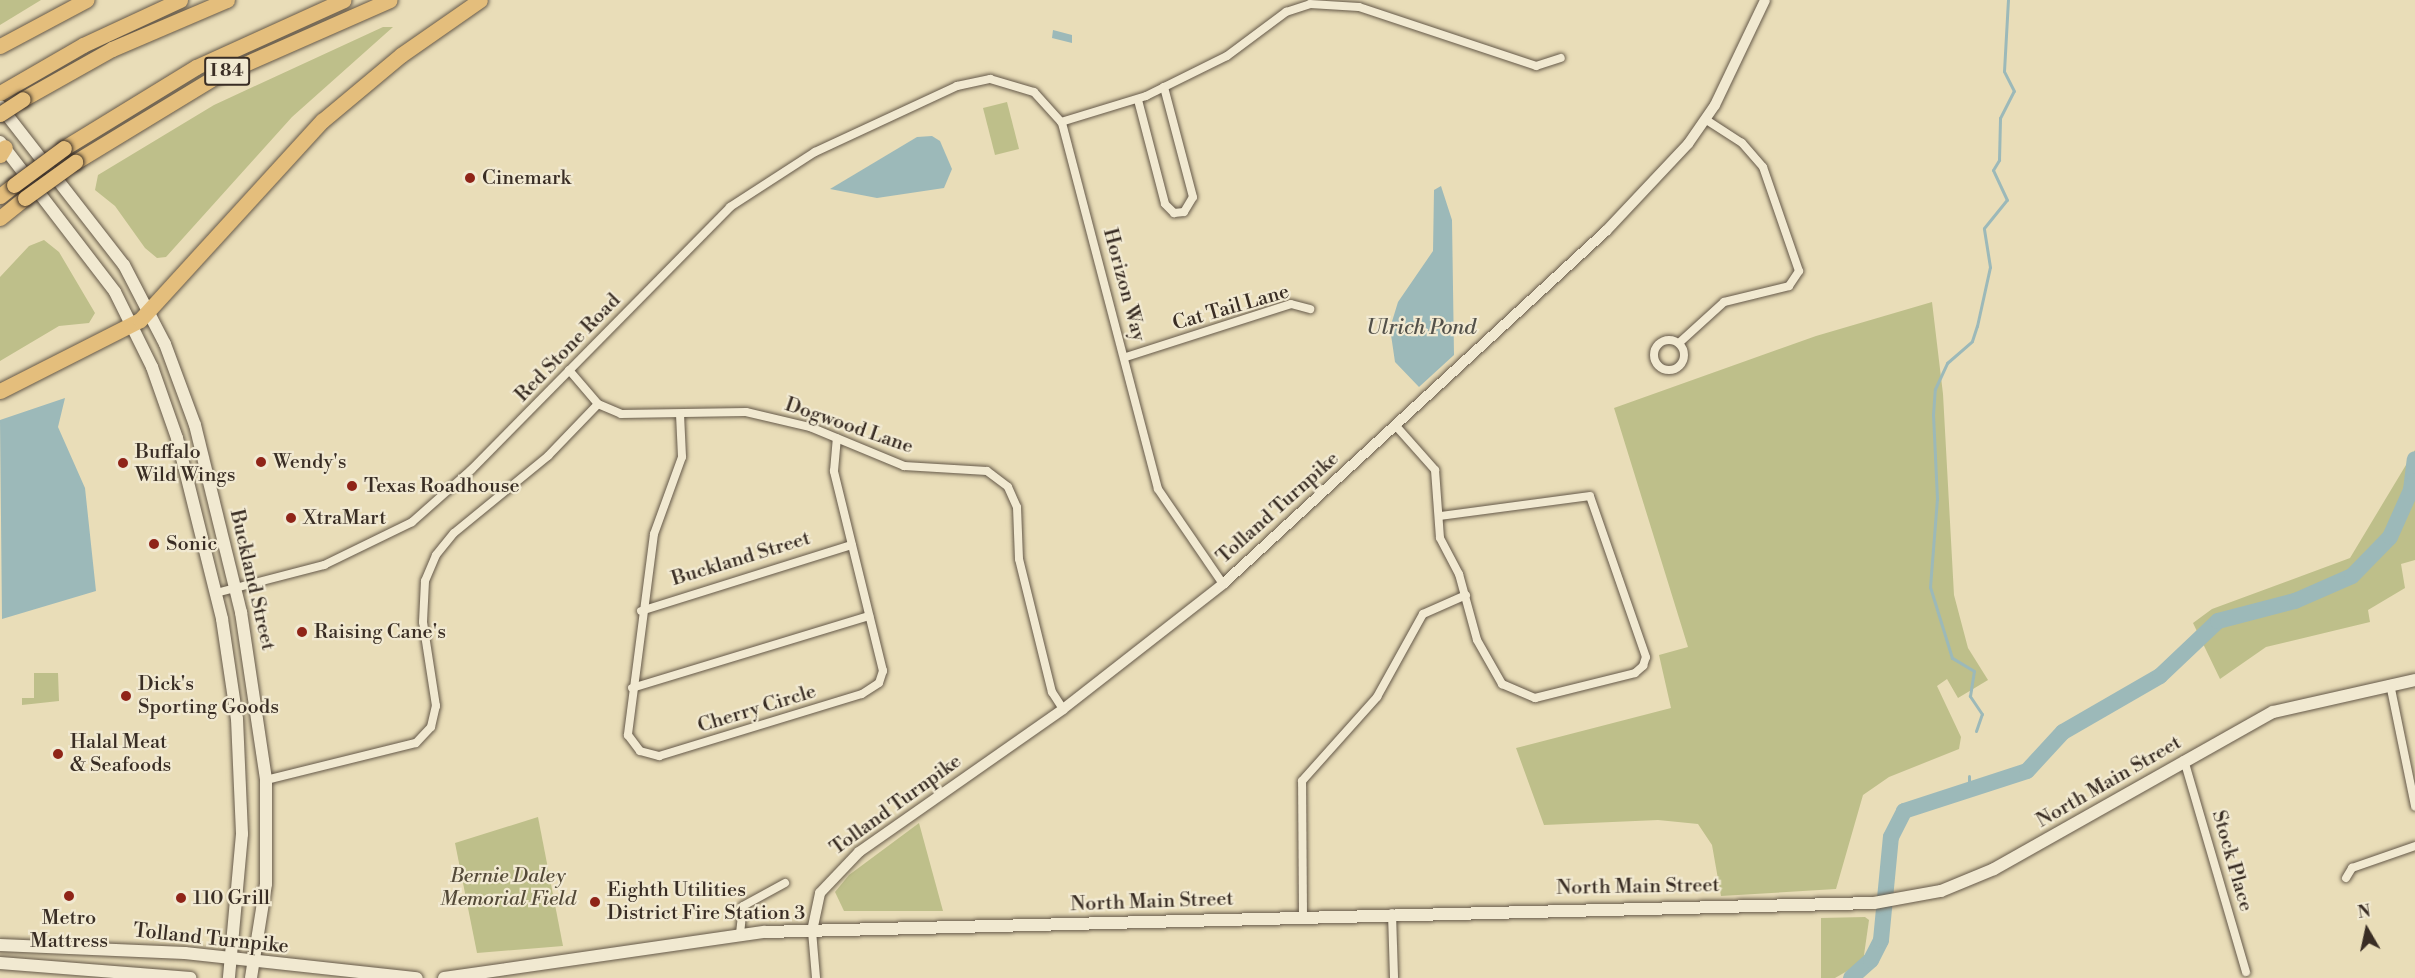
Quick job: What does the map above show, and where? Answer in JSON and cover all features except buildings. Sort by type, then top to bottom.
[{"type":"highway","points":[[0,46],[86,0]]},
{"type":"highway","points":[[6,90],[180,0]]},
{"type":"highway","points":[[0,114],[112,49],[227,0]]},
{"type":"highway","points":[[0,196],[64,148],[196,67],[344,0]]},
{"type":"highway","name":"I 84","points":[[0,218],[75,162],[213,78],[390,0]]},
{"type":"highway","points":[[0,391],[133,325],[150,311],[322,121],[401,55],[480,0]]},
{"type":"main road","name":"Buckland Street","points":[[0,106],[101,231],[150,311],[191,410],[236,588],[266,780],[266,875],[251,978]]},
{"type":"main road","points":[[1,148],[22,133]]},
{"type":"main road","name":"Buckland Street","points":[[1,148],[92,257],[133,325],[171,419],[216,593],[241,766],[241,855],[229,978]]},
{"type":"main road","name":"North Main Street","points":[[812,931],[1392,912],[1874,903],[1900,899],[1941,891],[1995,869],[2184,760],[2273,712],[2415,680]]},
{"type":"main road","points":[[444,978],[740,934],[812,931]]},
{"type":"main road","name":"Tolland Turnpike","points":[[0,945],[231,958],[417,978]]},
{"type":"main road","name":"Tolland Turnpike","points":[[0,963],[190,978]]},
{"type":"street","name":"Tolland Turnpike","points":[[812,931],[820,893],[859,852],[1063,709],[1223,584],[1658,181],[1705,119],[1765,0]]},
{"type":"street","points":[[1061,122],[1138,100],[1227,56],[1290,10],[1334,1],[1534,66],[1561,58]]},
{"type":"street","name":"Horizon Way","points":[[932,98],[967,83],[1004,80],[1034,92],[1061,122],[1126,357],[1161,497],[1223,584]]},
{"type":"street","points":[[1138,100],[1165,204],[1174,213],[1184,212],[1192,197],[1164,87]]},
{"type":"street","name":"Red Stone Road","points":[[216,593],[333,562],[412,522],[569,370],[739,200],[806,157],[932,98]]},
{"type":"street","points":[[1679,344],[1724,302],[1789,286],[1799,271],[1763,167],[1742,143],[1705,119]]},
{"type":"street","name":"Cat Tail Lane","points":[[1126,357],[1292,304],[1311,309]]},
{"type":"street","name":"Dogwood Lane","points":[[569,370],[598,404],[621,414],[746,412],[837,438],[904,466],[987,471],[1008,487],[1017,507],[1026,590],[1053,692],[1063,709]]},
{"type":"street","points":[[266,780],[416,743],[431,727],[436,706],[423,622],[425,581],[436,555],[598,404]]},
{"type":"street","name":"Cherry Circle","points":[[681,414],[682,457],[654,534],[641,611],[628,735],[640,751],[659,756],[862,694],[879,683],[883,671],[834,471],[837,438]]},
{"type":"street","points":[[1396,426],[1435,470],[1441,516],[1440,538],[1466,595],[1487,662],[1503,684],[1519,694],[1535,698],[1635,672],[1643,666],[1646,657],[1590,496],[1441,516]]},
{"type":"street","name":"Buckland Street","points":[[641,611],[852,545]]},
{"type":"street","points":[[1303,916],[1302,781],[1377,698],[1423,614],[1466,595]]},
{"type":"street","points":[[632,688],[869,616]]},
{"type":"street","points":[[2390,684],[2415,806]]},
{"type":"street","name":"Stock Place","points":[[2184,760],[2246,972]]},
{"type":"street","points":[[2346,878],[2352,868],[2415,846]]},
{"type":"street","points":[[740,934],[743,906],[785,882]]},
{"type":"street","points":[[1392,912],[1394,978]]},
{"type":"street","points":[[812,931],[816,978]]},
{"type":"green space","points":[[0,0],[41,0],[0,25]]},
{"type":"green space","points":[[383,27],[393,27],[292,117],[166,257],[157,258],[145,248],[115,206],[95,190],[98,175],[214,105]]},
{"type":"green space","points":[[1007,102],[1019,149],[995,155],[983,108]]},
{"type":"green space","points":[[44,240],[59,252],[95,313],[89,323],[59,326],[0,361],[0,277],[29,246]]},
{"type":"green space","points":[[1932,302],[1943,394],[1954,595],[1968,648],[1988,680],[1958,698],[1947,679],[1937,686],[1961,737],[1959,749],[1889,777],[1863,795],[1836,889],[1721,896],[1712,845],[1698,824],[1658,820],[1544,825],[1516,748],[1671,708],[1659,655],[1688,647],[1614,408],[1816,336]]},
{"type":"green space","points":[[2415,450],[2415,560],[2401,564],[2405,588],[2368,610],[2370,622],[2266,647],[2220,679],[2193,623],[2212,609],[2350,558]]},
{"type":"green space","points":[[34,673],[58,673],[59,701],[22,705],[22,698],[34,698]]},
{"type":"green space","name":"Bernie Daley Memorial Field","points":[[538,817],[563,946],[477,953],[455,843]]},
{"type":"green space","points":[[919,823],[943,911],[844,911],[835,892],[849,875]]},
{"type":"green space","points":[[1865,917],[1869,920],[1863,962],[1835,978],[1821,978],[1821,918]]},
{"type":"water","points":[[1053,30],[1072,35],[1072,43],[1052,38]]},
{"type":"water","points":[[932,136],[940,141],[952,169],[944,188],[877,198],[830,189],[917,137]]},
{"type":"water","name":"Ulrich Pond","points":[[1441,186],[1452,220],[1454,355],[1419,387],[1395,362],[1390,328],[1398,302],[1433,251],[1434,190]]},
{"type":"water","points":[[65,398],[58,427],[85,488],[96,591],[2,619],[0,420]]},
{"type":"waterway","points":[[1976,731],[1982,714],[1970,696],[1974,671],[1952,658],[1930,587],[1937,499],[1933,415],[1935,389],[1947,363],[1972,341],[1990,267],[1984,228],[2007,200],[1993,170],[1999,160],[2000,118],[2014,91],[2004,71],[2008,0]]},
{"type":"waterway","points":[[2411,490],[2415,459]]},
{"type":"waterway","points":[[1851,978],[1871,960],[1881,940],[1891,837],[1904,811],[2027,771],[2063,732],[2160,676],[2218,621],[2295,601],[2352,576],[2390,537],[2415,481]]},
{"type":"waterway","points":[[1969,776],[1969,789]]},
{"type":"place","name":"Cinemark","points":[[470,178]]},
{"type":"place","name":"Wendy's","points":[[261,462]]},
{"type":"place","name":"Buffalo Wild Wings","points":[[123,463]]},
{"type":"place","name":"Texas Roadhouse","points":[[352,486]]},
{"type":"place","name":"XtraMart","points":[[291,518]]},
{"type":"place","name":"Sonic","points":[[154,544]]},
{"type":"place","name":"Raising Cane's","points":[[302,632]]},
{"type":"place","name":"Dick's Sporting Goods","points":[[126,696]]},
{"type":"place","name":"Halal Meat & Seafoods","points":[[58,754]]},
{"type":"place","name":"Metro Mattress","points":[[69,896]]},
{"type":"place","name":"110 Grill","points":[[181,898]]},
{"type":"place","name":"Eighth Utilities District Fire Station 3","points":[[595,902]]}]
